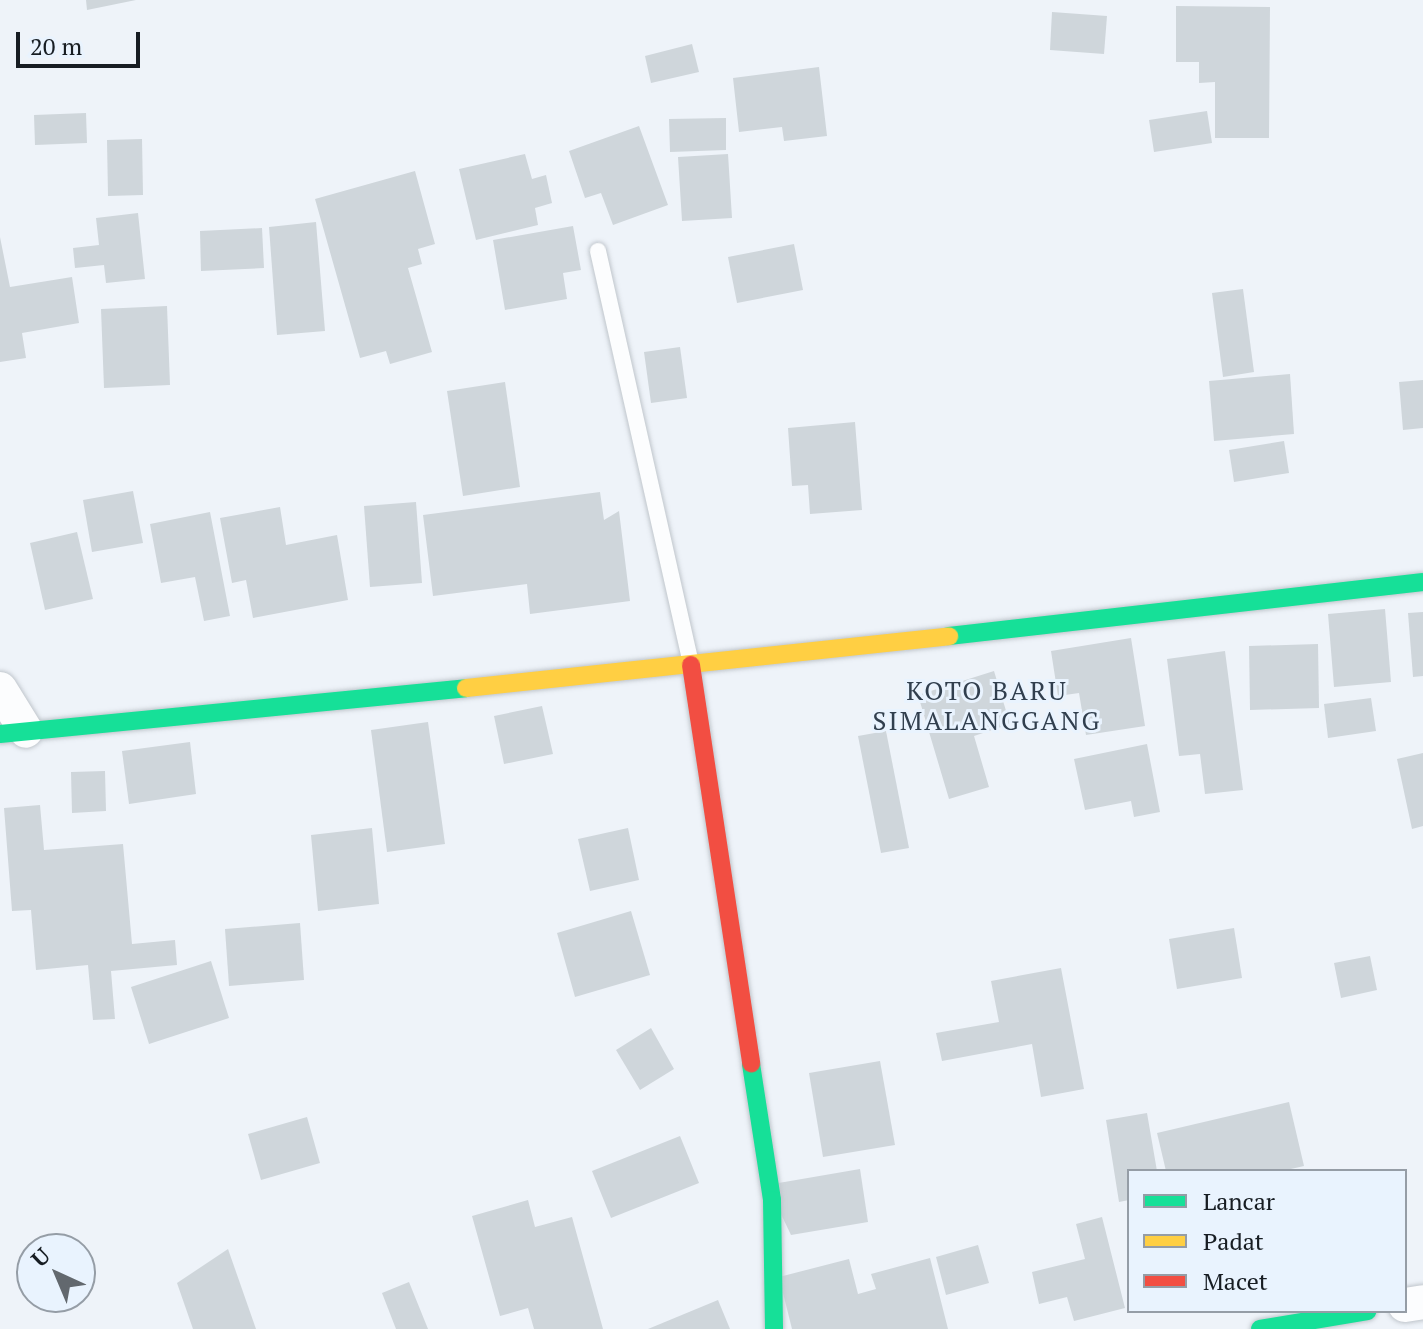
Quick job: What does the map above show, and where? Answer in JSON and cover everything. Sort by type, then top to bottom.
[{"type":"main road","points":[[13,732],[691,665],[1423,582]]},
{"type":"main road","points":[[691,665],[772,1200],[774,1329]]},
{"type":"main road","points":[[1260,1329],[1355,1313]]},
{"type":"street","points":[[0,689],[13,732]]},
{"type":"lane","points":[[598,251],[691,665]]},
{"type":"building","points":[[86,0],[136,0],[87,10]]},
{"type":"building","points":[[1176,6],[1270,7],[1269,138],[1215,138],[1215,82],[1199,83],[1199,62],[1176,62]]},
{"type":"building","points":[[1052,12],[1107,16],[1104,54],[1050,50]]},
{"type":"building","points":[[692,44],[699,72],[651,83],[645,56]]},
{"type":"building","points":[[819,67],[827,136],[784,141],[782,127],[739,132],[733,78]]},
{"type":"building","points":[[1207,111],[1212,143],[1154,152],[1149,120]]},
{"type":"building","points":[[86,113],[87,143],[35,145],[34,115]]},
{"type":"building","points":[[726,118],[726,150],[670,152],[669,119]]},
{"type":"building","points":[[639,126],[668,205],[613,225],[601,193],[585,198],[569,151]]},
{"type":"building","points":[[142,139],[143,195],[108,196],[107,140]]},
{"type":"building","points":[[525,154],[532,179],[546,175],[552,203],[535,208],[538,225],[476,240],[459,169]]},
{"type":"building","points":[[728,154],[732,218],[682,221],[678,157]]},
{"type":"building","points":[[415,171],[435,244],[418,249],[422,264],[408,268],[432,352],[390,364],[386,351],[360,358],[315,199]]},
{"type":"building","points":[[138,213],[145,279],[106,283],[104,265],[75,268],[73,248],[99,245],[96,218]]},
{"type":"building","points":[[316,222],[325,331],[277,335],[269,227]]},
{"type":"building","points":[[573,226],[581,270],[563,273],[567,299],[505,310],[493,240]]},
{"type":"building","points":[[262,228],[264,268],[201,271],[200,231]]},
{"type":"building","points":[[0,237],[10,287],[72,277],[79,323],[22,333],[26,358],[0,362]]},
{"type":"building","points":[[794,244],[803,290],[737,303],[728,257]]},
{"type":"building","points":[[1243,289],[1254,372],[1223,377],[1212,293]]},
{"type":"building","points":[[167,306],[170,385],[104,388],[101,309]]},
{"type":"building","points":[[680,347],[687,398],[651,403],[644,352]]},
{"type":"building","points":[[1290,374],[1294,434],[1214,441],[1209,381]]},
{"type":"building","points":[[1423,380],[1423,428],[1403,430],[1399,382]]},
{"type":"building","points":[[505,382],[520,487],[463,496],[447,391]]},
{"type":"building","points":[[855,422],[862,510],[810,514],[808,485],[792,486],[788,428]]},
{"type":"building","points":[[1284,441],[1289,473],[1234,482],[1229,450]]},
{"type":"building","points":[[133,491],[143,543],[92,552],[83,500]]},
{"type":"building","points":[[600,492],[604,520],[619,511],[630,601],[530,614],[527,584],[433,596],[423,515]]},
{"type":"building","points":[[416,502],[422,583],[370,587],[364,506]]},
{"type":"building","points":[[280,507],[286,545],[337,535],[348,600],[253,618],[246,580],[232,583],[220,518]]},
{"type":"building","points":[[210,512],[230,616],[204,621],[195,577],[161,583],[150,524]]},
{"type":"building","points":[[77,532],[93,599],[45,610],[30,543]]},
{"type":"building","points":[[1385,609],[1391,682],[1334,687],[1328,614]]},
{"type":"building","points":[[1423,612],[1423,676],[1413,677],[1408,613]]},
{"type":"building","points":[[1131,638],[1145,726],[1086,735],[1079,693],[1058,696],[1051,651]]},
{"type":"building","points":[[1318,644],[1319,708],[1250,710],[1249,646]]},
{"type":"building","points":[[1225,651],[1243,790],[1205,794],[1200,754],[1179,756],[1167,659]]},
{"type":"building","points":[[994,671],[1010,724],[974,736],[989,787],[949,799],[918,695]]},
{"type":"building","points":[[1371,698],[1376,731],[1328,738],[1324,704]]},
{"type":"building","points":[[542,706],[553,754],[504,764],[494,716]]},
{"type":"building","points":[[428,722],[445,844],[387,852],[371,730]]},
{"type":"building","points":[[886,731],[909,848],[881,853],[858,736]]},
{"type":"building","points":[[190,742],[196,794],[129,804],[122,751]]},
{"type":"building","points":[[1147,744],[1160,812],[1134,817],[1131,801],[1085,810],[1074,759]]},
{"type":"building","points":[[1423,753],[1423,826],[1412,829],[1397,759]]},
{"type":"building","points":[[105,771],[106,811],[72,813],[71,772]]},
{"type":"building","points":[[40,805],[44,850],[123,844],[132,944],[175,940],[177,965],[111,971],[115,1019],[93,1020],[88,965],[36,970],[31,910],[12,911],[4,808]]},
{"type":"building","points":[[372,828],[379,904],[318,911],[311,835]]},
{"type":"building","points":[[628,828],[639,880],[590,891],[578,839]]},
{"type":"building","points":[[631,911],[650,975],[575,997],[557,933]]},
{"type":"building","points":[[300,923],[304,980],[229,986],[225,929]]},
{"type":"building","points":[[1234,928],[1242,978],[1177,989],[1169,939]]},
{"type":"building","points":[[1370,956],[1377,990],[1341,998],[1334,963]]},
{"type":"building","points":[[211,961],[229,1018],[149,1044],[131,987]]},
{"type":"building","points":[[1061,968],[1084,1089],[1041,1097],[1032,1044],[942,1061],[936,1033],[999,1022],[991,981]]},
{"type":"building","points":[[651,1028],[674,1069],[640,1090],[616,1050]]},
{"type":"building","points":[[880,1061],[895,1145],[823,1157],[809,1073]]},
{"type":"building","points":[[1289,1102],[1304,1166],[1291,1169],[1166,1169],[1157,1133]]},
{"type":"building","points":[[1147,1113],[1157,1169],[1127,1169],[1127,1200],[1119,1202],[1106,1120]]},
{"type":"building","points":[[307,1117],[320,1163],[261,1180],[248,1134]]},
{"type":"building","points":[[680,1136],[699,1183],[611,1218],[592,1171]]},
{"type":"building","points":[[860,1169],[868,1222],[791,1235],[767,1185]]},
{"type":"building","points":[[528,1200],[535,1227],[572,1217],[603,1329],[534,1329],[528,1308],[500,1316],[472,1216]]},
{"type":"building","points":[[1102,1217],[1125,1308],[1074,1321],[1067,1297],[1039,1304],[1032,1272],[1085,1259],[1076,1224]]},
{"type":"building","points":[[978,1245],[989,1283],[946,1295],[936,1257]]},
{"type":"building","points":[[228,1249],[256,1329],[193,1329],[177,1283]]},
{"type":"building","points":[[930,1258],[948,1329],[792,1329],[779,1277],[849,1259],[858,1294],[876,1289],[871,1274]]},
{"type":"building","points":[[409,1282],[428,1329],[396,1329],[382,1293]]},
{"type":"building","points":[[718,1300],[730,1329],[648,1329]]},
{"type":"traffic: fast","points":[[949,636],[1423,582]]},
{"type":"traffic: fast","points":[[0,734],[466,688]]},
{"type":"traffic: fast","points":[[751,1064],[772,1200],[774,1329]]},
{"type":"traffic: fast","points":[[1260,1329],[1355,1313]]},
{"type":"traffic: slow","points":[[466,688],[949,636]]},
{"type":"traffic: jam","points":[[691,665],[751,1064]]},
{"type":"district","name":"KOTO BARU SIMALANGGANG","points":[[987,706]]}]
